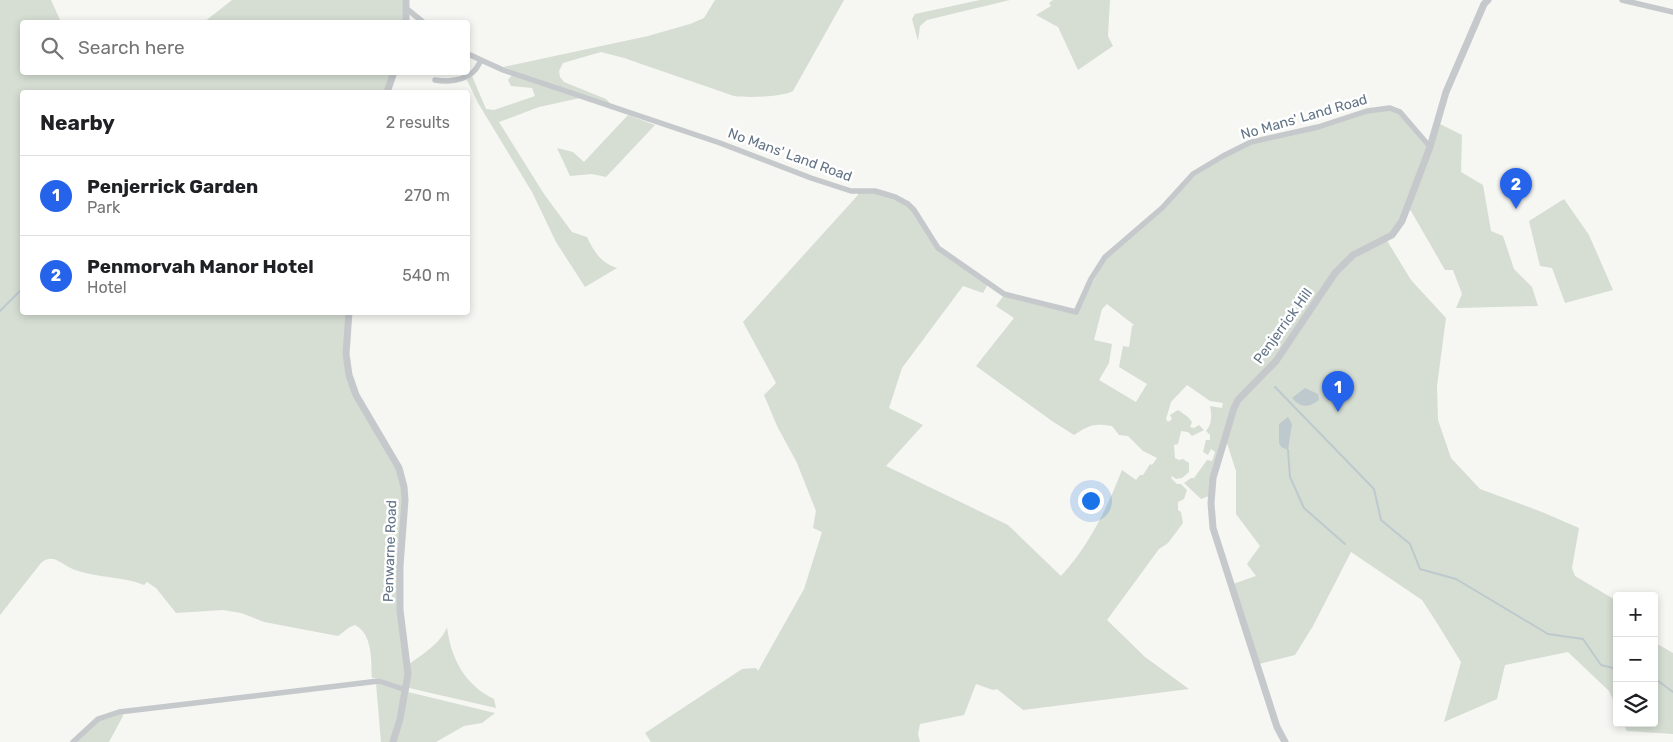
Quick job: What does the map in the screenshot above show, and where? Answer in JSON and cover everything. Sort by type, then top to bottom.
[{"type":"street","points":[[406,0],[406,20]]},
{"type":"street","name":"Penjerrick Hill","points":[[1285,742],[1277,727],[1213,528],[1211,503],[1213,478],[1230,416],[1238,400],[1276,361],[1336,273],[1353,255],[1392,235],[1402,221],[1430,147],[1446,92],[1484,4],[1488,0]]},
{"type":"street","points":[[1622,0],[1673,12]]},
{"type":"street","points":[[407,9],[421,20]]},
{"type":"street","name":"No Mans' Land Road","points":[[470,55],[480,61],[720,143],[768,163],[846,190],[878,192],[895,197],[908,204],[914,210],[938,248],[1004,294],[1076,312],[1091,279],[1106,256],[1162,208],[1193,174],[1244,145],[1271,136],[1318,127],[1367,111],[1390,108],[1400,112],[1430,147]]},
{"type":"street","points":[[470,74],[474,72],[480,61]]},
{"type":"street","points":[[388,90],[393,75]]},
{"type":"street","points":[[435,80],[452,80],[469,75]]},
{"type":"street","name":"Penwarne Road","points":[[349,315],[346,354],[349,376],[356,395],[399,468],[404,487],[400,610],[408,674],[394,742]]},
{"type":"street","points":[[73,742],[98,719],[119,712],[379,681],[406,690]]},
{"type":"shaded area","points":[[0,0],[51,0],[60,20],[20,20],[20,75],[393,75],[388,90],[20,90],[20,315],[347,315],[347,375],[397,468],[402,487],[403,500],[398,566],[406,674],[404,687],[378,678],[372,678],[368,641],[361,629],[355,625],[338,636],[264,622],[241,613],[223,610],[176,613],[156,588],[147,582],[144,585],[127,580],[84,573],[54,559],[45,560],[41,563],[0,615]]},
{"type":"shaded area","points":[[232,0],[406,0],[406,20],[207,20]]},
{"type":"shaded area","points":[[715,0],[844,0],[793,91],[781,95],[734,96],[624,58],[601,52],[563,63],[559,71],[560,77],[564,82],[606,99],[612,105],[503,67],[648,36],[690,24],[704,18]]},
{"type":"shaded area","points":[[980,0],[1010,0],[927,20],[920,26],[918,41],[912,19],[915,14]]},
{"type":"shaded area","points":[[1053,0],[1110,0],[1108,36],[1113,46],[1078,70],[1058,27],[1036,15],[1051,6],[1049,3]]},
{"type":"shaded area","points":[[512,75],[580,98],[539,107],[499,122],[544,194],[572,232],[587,237],[599,256],[611,266],[617,268],[585,287],[556,242],[532,192],[478,103],[467,80],[472,76],[486,109],[494,110],[535,96],[532,88],[511,86],[508,80]]},
{"type":"shaded area","points":[[1382,109],[1396,111],[1428,149],[1401,220],[1391,235],[1353,254],[1336,274],[1354,256],[1386,239],[1411,280],[1446,318],[1437,386],[1438,420],[1451,458],[1480,489],[1579,528],[1572,568],[1575,576],[1613,599],[1613,700],[1609,691],[1568,652],[1505,665],[1497,699],[1444,722],[1461,662],[1422,600],[1351,552],[1313,626],[1295,655],[1259,664],[1233,584],[1256,576],[1247,564],[1260,546],[1236,514],[1236,471],[1225,437],[1209,496],[1201,499],[1184,483],[1194,478],[1207,460],[1212,461],[1215,452],[1211,449],[1208,455],[1203,452],[1206,440],[1210,440],[1210,435],[1206,431],[1211,420],[1210,406],[1222,408],[1223,403],[1210,401],[1187,385],[1171,402],[1166,419],[1168,422],[1172,419],[1170,415],[1178,410],[1192,422],[1190,427],[1194,428],[1199,425],[1204,430],[1192,436],[1188,432],[1181,431],[1178,444],[1174,445],[1175,458],[1183,459],[1189,463],[1189,472],[1182,478],[1176,479],[1172,476],[1171,478],[1187,490],[1184,499],[1178,502],[1178,510],[1181,512],[1183,523],[1168,543],[1159,549],[1107,620],[1145,657],[1189,689],[1023,710],[997,689],[993,690],[976,684],[964,715],[920,724],[918,734],[920,742],[651,742],[645,733],[742,669],[756,668],[758,671],[804,589],[822,532],[813,528],[816,511],[797,463],[777,426],[764,395],[776,383],[743,322],[858,195],[858,192],[872,191],[908,205],[934,243],[988,284],[983,293],[963,286],[902,368],[889,408],[923,425],[886,466],[1008,525],[1061,576],[1089,539],[1122,470],[1136,480],[1140,475],[1143,475],[1150,464],[1152,465],[1157,458],[1143,451],[1128,436],[1119,435],[1112,426],[1092,426],[1074,435],[976,366],[1014,318],[996,306],[1004,295],[1075,314],[1107,257],[1195,176],[1224,157],[1253,143]],"holes":[[[1107,304],[1134,325],[1132,326],[1129,347],[1123,346],[1119,367],[1147,384],[1136,402],[1099,380],[1109,363],[1112,344],[1094,340],[1102,309]]]},
{"type":"shaded area","points":[[628,115],[655,125],[606,177],[592,174],[570,176],[557,148],[573,152],[584,162]]},
{"type":"shaded area","points":[[1438,123],[1462,135],[1461,172],[1483,185],[1491,231],[1503,236],[1514,269],[1532,287],[1538,306],[1456,308],[1462,294],[1453,270],[1445,270],[1411,211],[1408,209]]},
{"type":"shaded area","points":[[1564,199],[1589,235],[1613,290],[1565,303],[1552,268],[1540,266],[1529,221]]},
{"type":"shaded area","points":[[1305,388],[1318,394],[1319,400],[1305,406],[1292,398]]},
{"type":"shaded area","points":[[1288,417],[1292,424],[1288,450],[1281,447],[1279,443],[1279,424]]},
{"type":"shaded area","points":[[447,627],[452,650],[461,670],[467,679],[494,699],[496,708],[409,688],[409,664],[436,643]]},
{"type":"shaded area","points":[[1658,644],[1673,653],[1673,734],[1627,731],[1625,727],[1658,727]]},
{"type":"shaded area","points":[[376,683],[403,691],[391,742],[381,742]]},
{"type":"shaded area","points":[[408,692],[495,713],[482,723],[464,726],[436,742],[396,742]]},
{"type":"shaded area","points":[[122,712],[123,716],[109,742],[73,742],[98,719]]},
{"type":"waterway","points":[[0,311],[20,291]]},
{"type":"waterway","points":[[1275,387],[1374,489],[1381,520],[1410,544],[1420,569],[1456,579],[1548,634],[1583,639],[1601,665],[1613,668]]},
{"type":"waterway","points":[[1288,450],[1290,477],[1304,508],[1345,544]]},
{"type":"waterway","points":[[1658,681],[1673,692]]},
{"type":"place","name":"Penmorvah Manor Hotel","points":[[1516,209]]},
{"type":"place","name":"Penjerrick Garden","points":[[1338,412]]}]
